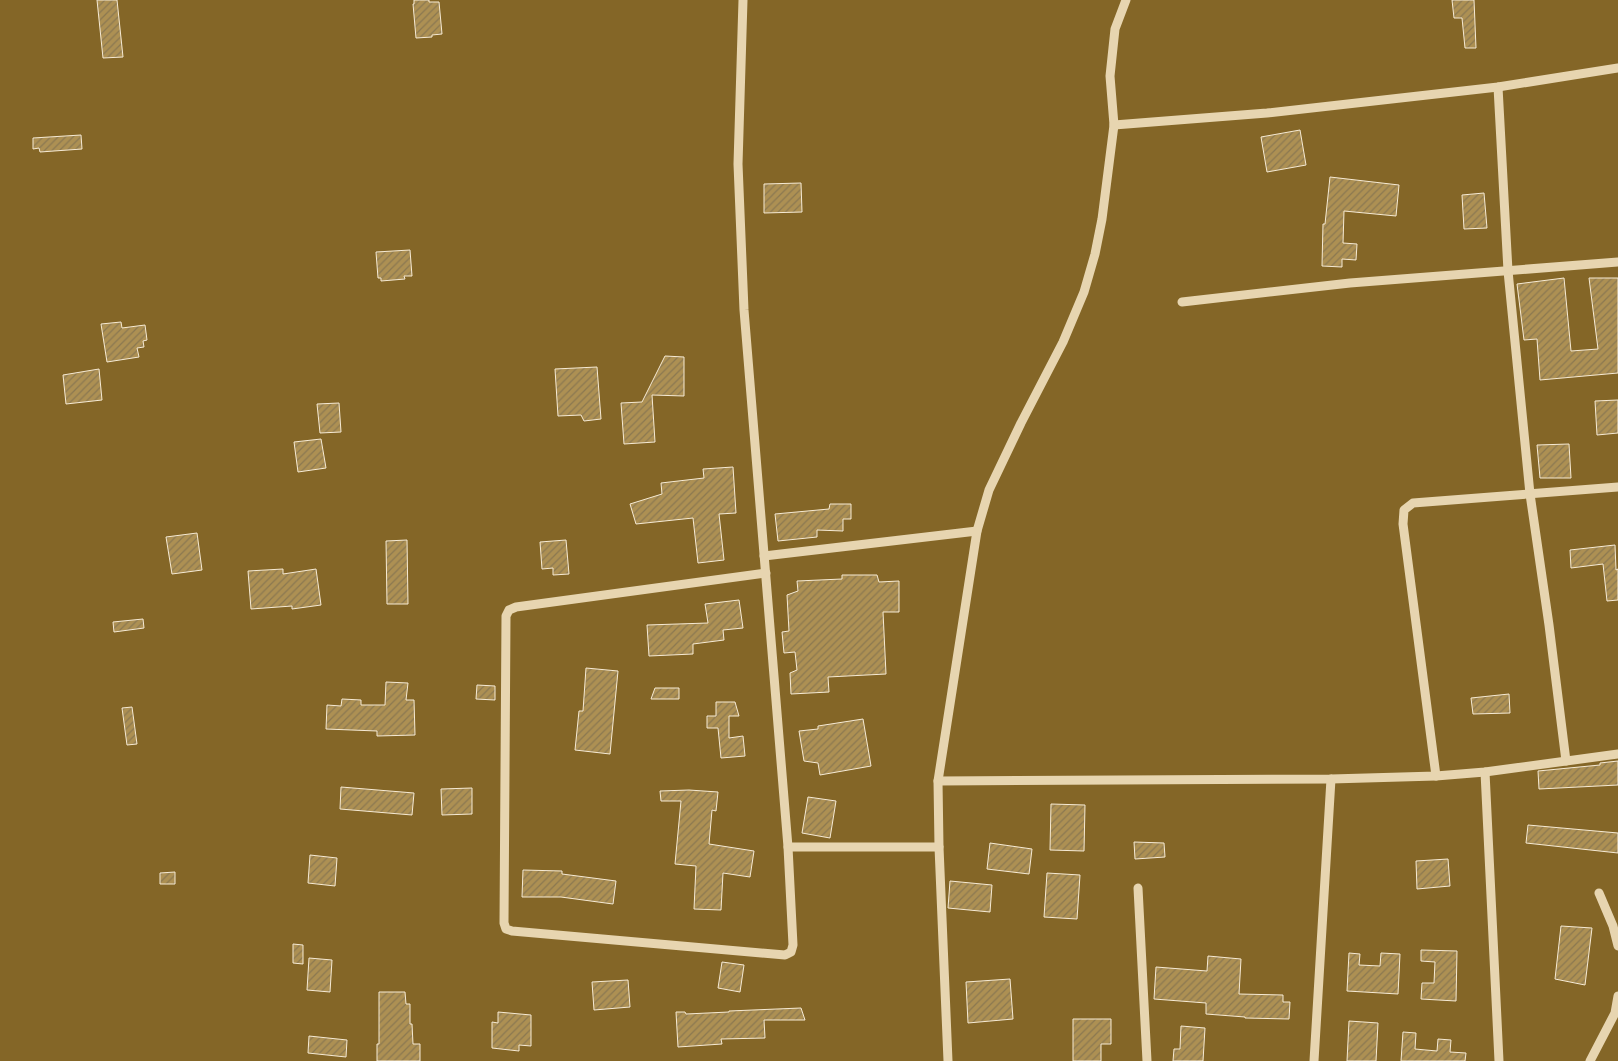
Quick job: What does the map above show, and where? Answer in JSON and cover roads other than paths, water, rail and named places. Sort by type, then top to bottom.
[{"type":"street","points":[[743,0],[738,164],[744,310],[766,573],[788,847],[793,945],[791,952],[785,955],[506,929],[504,923],[506,616],[509,610],[516,607],[766,573]]},
{"type":"street","points":[[948,1061],[938,781],[977,531],[989,490],[1063,342],[1084,292],[1095,254],[1102,219],[1114,125],[1110,76],[1115,29],[1126,0]]},
{"type":"street","points":[[1114,125],[1267,113],[1498,87],[1618,68]]},
{"type":"street","points":[[1498,87],[1508,271],[1530,494],[1566,761]]},
{"type":"street","points":[[1182,302],[1350,282],[1618,262]]},
{"type":"street","points":[[1436,776],[1403,524],[1404,510],[1413,504],[1618,487]]},
{"type":"street","points":[[764,556],[977,531]]},
{"type":"street","points":[[938,781],[1331,779],[1436,776],[1486,772],[1618,754]]},
{"type":"street","points":[[1486,772],[1499,1061]]},
{"type":"street","points":[[1314,1061],[1331,779]]},
{"type":"street","points":[[788,847],[939,847]]},
{"type":"street","points":[[1138,888],[1147,1061]]},
{"type":"street","points":[[1599,894],[1613,926],[1618,946]]},
{"type":"street","points":[[1590,1061],[1615,1013],[1618,996]]}]
